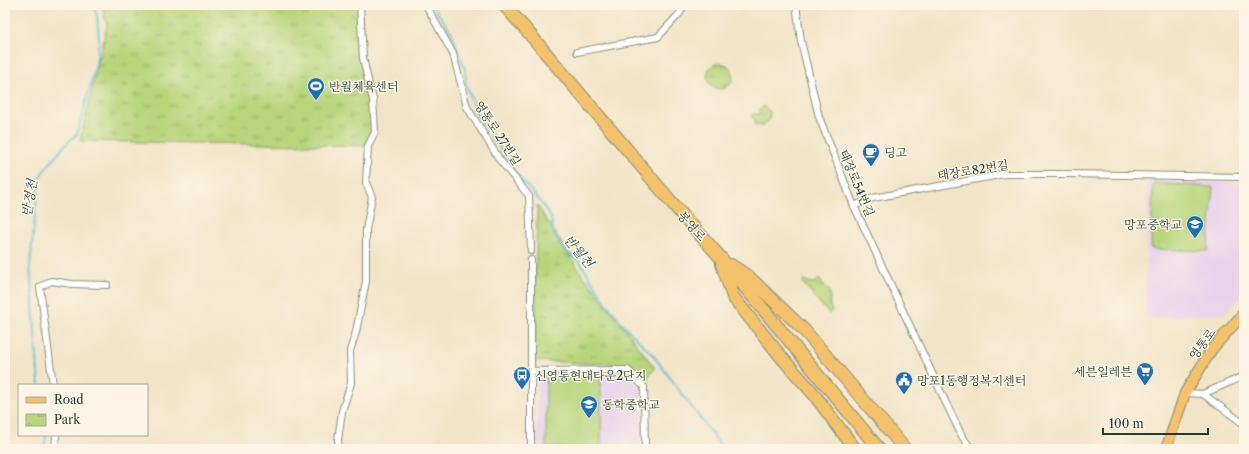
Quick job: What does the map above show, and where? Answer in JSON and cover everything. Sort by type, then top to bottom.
[{"type":"highway","name":"봉영로","points":[[504,5],[720,257],[879,449]]},
{"type":"highway","points":[[720,257],[733,297],[813,394],[855,449]]},
{"type":"highway","points":[[720,257],[749,277],[804,330],[904,449]]},
{"type":"main road","name":"영통로","points":[[1166,449],[1186,393],[1212,349],[1244,313]]},
{"type":"street","points":[[339,449],[338,440],[342,411],[351,383],[350,351],[356,332],[366,281],[366,230],[372,197],[366,183],[368,146],[376,132],[373,100],[363,58],[360,5]]},
{"type":"street","name":"영통로 27번길","points":[[426,5],[453,54],[467,107],[499,159],[529,196],[531,251]]},
{"type":"street","points":[[578,52],[658,37],[680,13],[684,5]]},
{"type":"street","name":"태장로54번길","points":[[796,5],[801,41],[819,117],[854,206],[962,436],[971,449]]},
{"type":"street","name":"태장로82번길","points":[[854,206],[873,198],[1005,174],[1146,175],[1244,178]]},
{"type":"street","points":[[531,260],[531,449]]},
{"type":"street","points":[[53,384],[40,287],[51,282],[107,285]]},
{"type":"street","points":[[531,371],[628,370],[644,387],[644,449]]},
{"type":"street","points":[[1186,393],[1203,394],[1244,376]]},
{"type":"street","points":[[1203,394],[1244,424]]},
{"type":"street","points":[[55,449],[56,436]]},
{"type":"shaded area","name":"망포중학교","points":[[1151,180],[1244,183],[1244,295],[1224,313],[1151,318],[1145,313],[1148,183]]},
{"type":"shaded area","name":"동학중학교","points":[[537,373],[627,374],[641,390],[641,449],[537,449]]},
{"type":"green space","points":[[102,5],[360,5],[363,58],[375,132],[368,146],[80,141],[107,25]]},
{"type":"green space","points":[[720,63],[729,67],[733,76],[729,85],[720,89],[711,85],[707,76],[711,67]]},
{"type":"green space","points":[[764,106],[770,112],[769,120],[763,126],[755,125],[755,119],[752,118],[752,114],[760,114],[759,109]]},
{"type":"green space","points":[[1153,184],[1213,187],[1208,251],[1151,249]]},
{"type":"green space","points":[[537,205],[579,270],[655,368],[645,381],[629,365],[534,361]]},
{"type":"green space","points":[[805,279],[808,282],[815,283],[819,279],[830,292],[830,306],[832,311],[829,314],[802,282]]},
{"type":"green space","points":[[546,377],[601,378],[601,449],[546,448]]},
{"type":"waterway","name":"반정천","points":[[39,384],[30,266],[38,186],[42,173],[66,144],[77,134],[96,65],[99,40],[97,16],[94,5]]},
{"type":"waterway","name":"반월천","points":[[432,5],[452,33],[465,70],[466,84],[477,116],[486,127],[515,172],[551,217],[554,235],[563,249],[580,262],[607,304],[626,328],[653,355],[723,449]]},
{"type":"waterway","name":"반정천","points":[[44,449],[46,436]]},
{"type":"place","name":"반월체육센터","points":[[316,101]]},
{"type":"place","name":"딩고","points":[[871,167]]},
{"type":"place","name":"망포중학교","points":[[1195,239]]},
{"type":"place","name":"세븐일레븐","points":[[1145,386]]},
{"type":"place","name":"신영통현대타운2단지","points":[[522,390]]},
{"type":"place","name":"망포1동행정복지센터","points":[[904,395]]},
{"type":"place","name":"동학중학교","points":[[589,419]]}]
